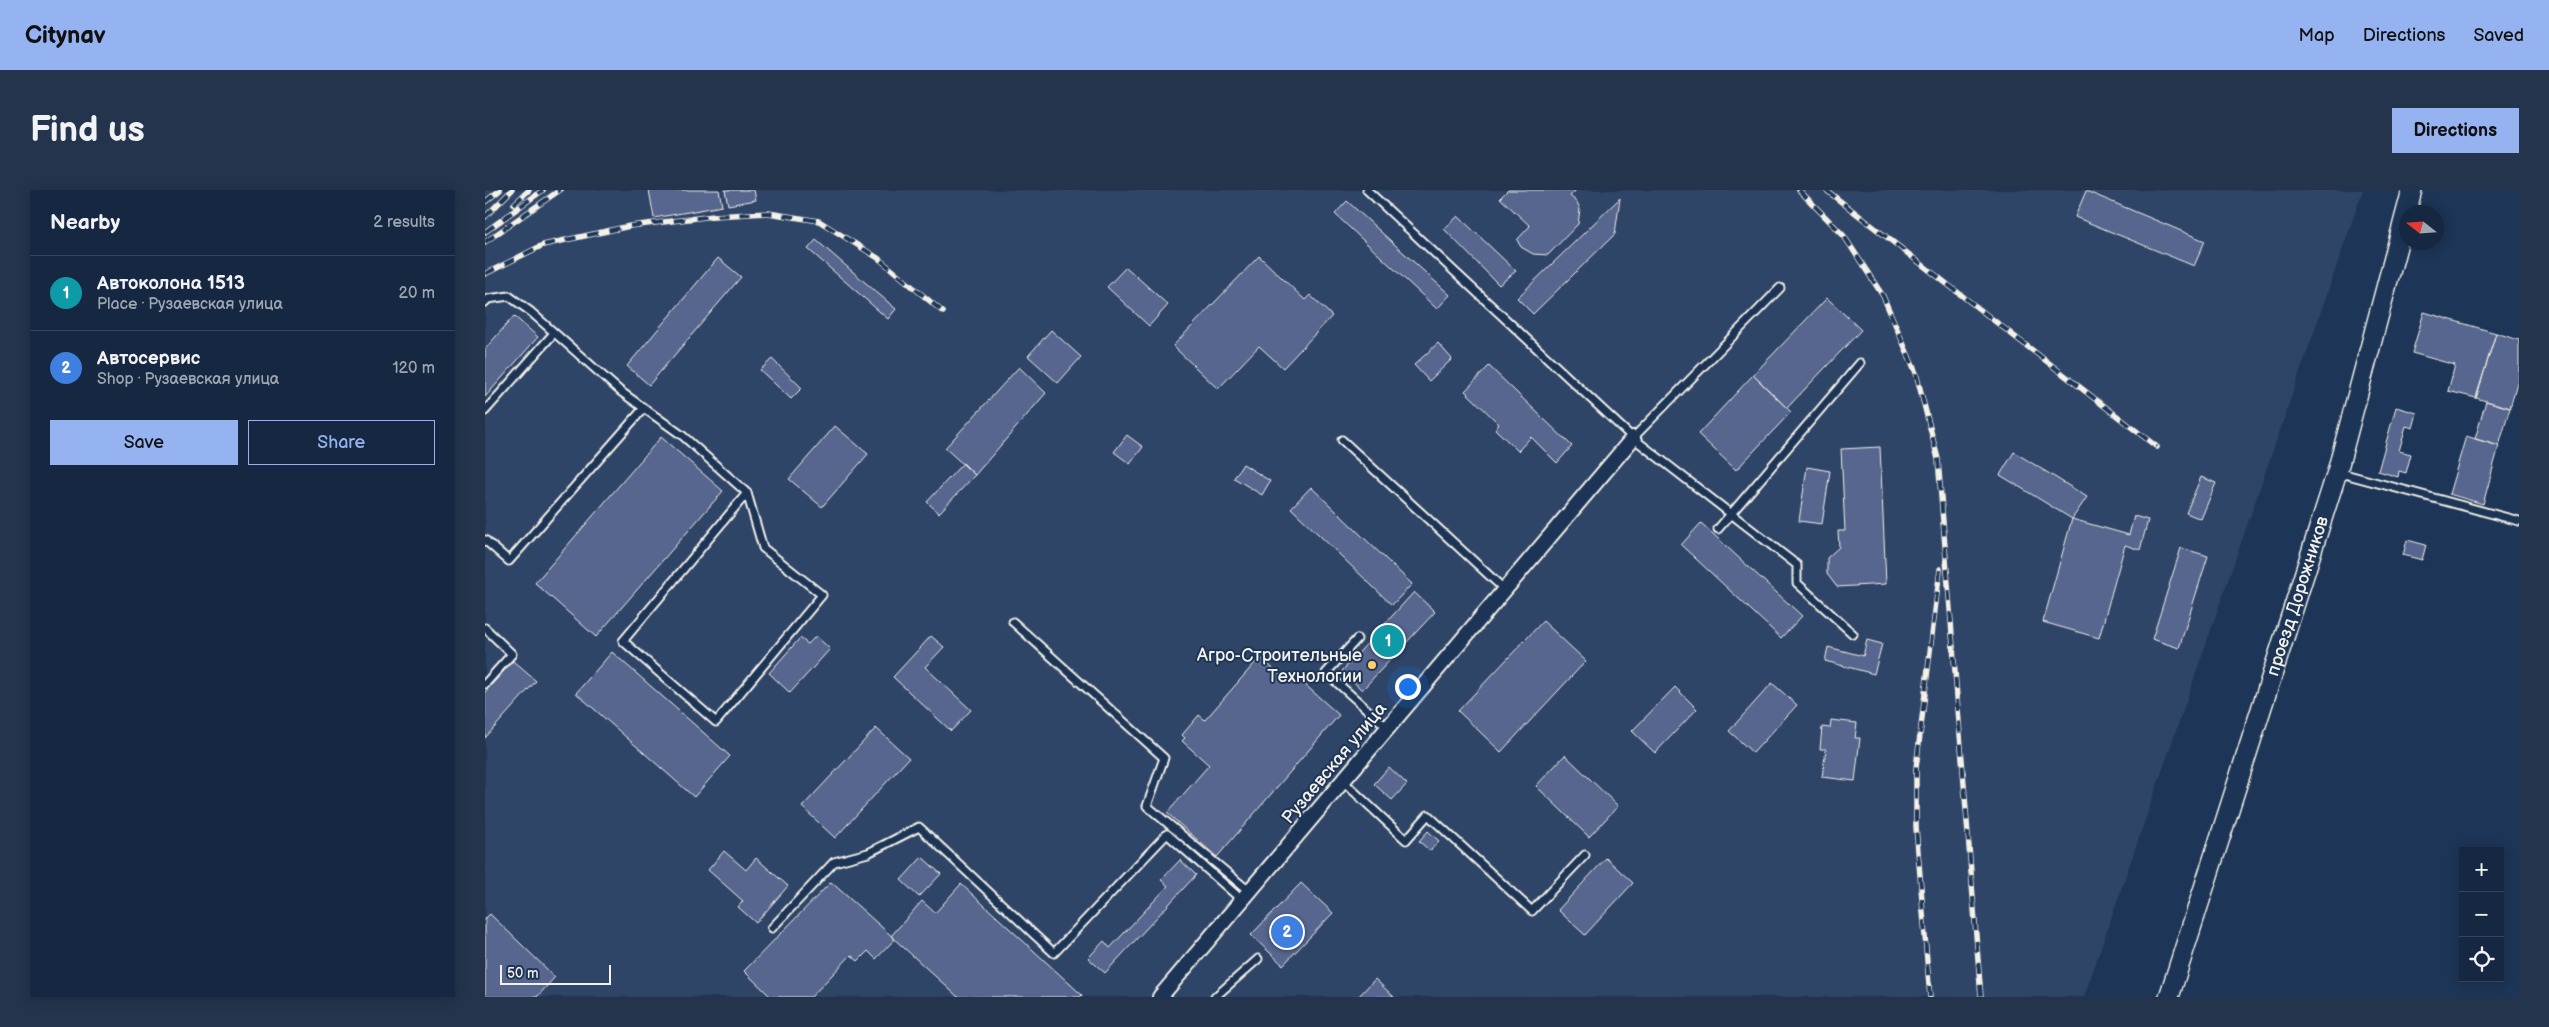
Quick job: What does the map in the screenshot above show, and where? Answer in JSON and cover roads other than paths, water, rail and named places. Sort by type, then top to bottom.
[{"type":"main road","name":"проезд Дорожников","points":[[2169,997],[2337,472],[2412,190]]},
{"type":"street","name":"Рузаевская улица","points":[[1160,997],[1247,897],[1633,438]]},
{"type":"lane","points":[[1367,190],[1633,438],[1797,566],[1797,583],[1853,634]]},
{"type":"lane","points":[[1633,438],[1780,288]]},
{"type":"lane","points":[[485,302],[488,299],[509,296],[620,391],[683,436],[747,494],[763,548],[822,595],[716,722],[623,641],[747,494]]},
{"type":"lane","points":[[485,411],[554,333]]},
{"type":"lane","points":[[1718,529],[1860,363]]},
{"type":"lane","points":[[485,540],[509,561],[644,408]]},
{"type":"lane","points":[[1343,440],[1505,590]]},
{"type":"lane","points":[[2337,472],[2519,521]]},
{"type":"lane","points":[[1013,622],[1164,758],[1147,806],[1247,897]]},
{"type":"lane","points":[[485,628],[512,654],[485,684]]},
{"type":"lane","points":[[1357,639],[1326,673],[1388,729]]},
{"type":"lane","points":[[1344,782],[1406,840],[1429,815],[1533,911],[1585,855]]},
{"type":"lane","points":[[772,928],[834,862],[868,852],[919,827],[1054,953],[1167,834],[1247,897]]},
{"type":"lane","points":[[1215,997],[1258,959]]},
{"type":"railway","points":[[485,202],[500,190]]},
{"type":"railway","points":[[485,217],[512,190]]},
{"type":"railway","points":[[514,204],[529,190]]},
{"type":"railway","points":[[485,232],[543,190]]},
{"type":"railway","points":[[485,242],[560,190]]},
{"type":"railway","points":[[1799,190],[1844,236],[1883,296],[1916,373],[1938,459],[1981,997]]},
{"type":"railway","points":[[1826,190],[2157,447]]},
{"type":"railway","points":[[485,274],[543,245],[630,226],[714,216],[768,213],[819,221],[878,258],[943,312]]},
{"type":"railway","points":[[1930,997],[1916,827],[1916,768],[1940,569]]},
{"type":"place","name":"Автоколона 1513","points":[[1388,641]]},
{"type":"place","name":"Агро-Строительные Технологии","points":[[1372,665]]},
{"type":"place","name":"Автосервис","points":[[1287,932]]}]
